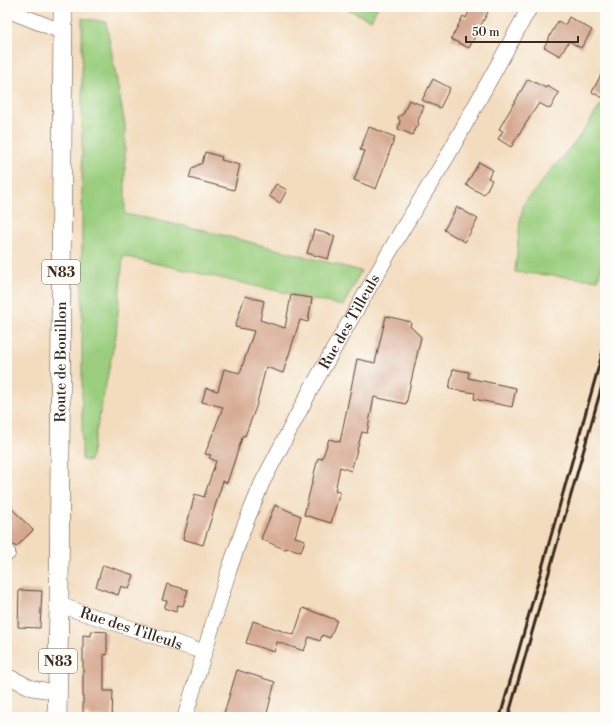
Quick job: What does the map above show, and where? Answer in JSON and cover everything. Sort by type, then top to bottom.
[{"type":"main road","name":"Route de Bouillon","points":[[57,717],[63,7]]},
{"type":"street","name":"Rue des Tilleuls","points":[[185,717],[229,570],[244,526],[262,483],[312,387],[402,230],[448,155],[530,7]]},
{"type":"street","points":[[7,10],[63,32]]},
{"type":"street","name":"Rue des Tilleuls","points":[[59,605],[204,652]]},
{"type":"street","points":[[7,676],[32,688],[57,692]]},
{"type":"green space","points":[[343,7],[378,7],[371,20]]},
{"type":"green space","points":[[82,18],[106,22],[125,125],[125,214],[203,230],[361,271],[343,306],[123,256],[116,335],[90,461],[82,460]]},
{"type":"green space","points":[[605,99],[605,255],[598,280],[515,272],[520,221],[524,203],[578,138]]},
{"type":"building","points":[[471,7],[478,7],[488,12],[469,48],[451,39],[463,16],[466,18]]},
{"type":"building","points":[[569,17],[592,30],[581,48],[569,41],[560,56],[544,47],[558,21],[565,25]]},
{"type":"building","points":[[605,67],[605,99],[592,92]]},
{"type":"building","points":[[433,79],[450,88],[440,108],[422,100]]},
{"type":"building","points":[[528,79],[546,88],[547,86],[559,93],[550,109],[539,103],[511,147],[498,139],[503,131],[499,129]]},
{"type":"building","points":[[409,100],[424,106],[418,121],[419,126],[415,128],[413,135],[398,129],[400,121],[398,117],[403,114]]},
{"type":"building","points":[[369,127],[395,137],[376,189],[354,180],[365,151],[360,150]]},
{"type":"building","points":[[205,152],[222,157],[221,160],[240,165],[234,190],[189,178],[192,168],[202,163]]},
{"type":"building","points":[[479,162],[493,170],[488,178],[492,180],[484,195],[466,185]]},
{"type":"building","points":[[276,184],[287,190],[280,203],[269,196]]},
{"type":"building","points":[[457,207],[478,219],[465,242],[444,230]]},
{"type":"building","points":[[314,230],[335,236],[328,259],[307,253]]},
{"type":"building","points":[[291,295],[312,298],[308,322],[300,320],[283,373],[266,367],[256,407],[245,436],[243,435],[227,483],[223,481],[203,545],[183,539],[195,494],[204,497],[216,461],[209,458],[211,455],[205,454],[223,407],[202,402],[206,388],[218,391],[224,369],[240,373],[254,331],[235,327],[245,296],[264,301],[260,320],[285,328]]},
{"type":"building","points":[[386,316],[411,322],[410,326],[421,337],[406,404],[374,397],[367,433],[362,432],[351,471],[340,467],[335,491],[340,492],[331,523],[304,515],[318,458],[322,459],[329,439],[340,442],[357,359],[375,363]]},
{"type":"building","points":[[453,369],[469,372],[468,378],[516,388],[512,407],[474,399],[475,393],[449,389]]},
{"type":"building","points":[[7,504],[33,530],[16,547],[7,539]]},
{"type":"building","points":[[275,505],[301,516],[295,537],[305,540],[301,552],[290,548],[284,549],[261,539]]},
{"type":"building","points":[[103,565],[134,575],[129,589],[121,586],[118,595],[96,587]]},
{"type":"building","points":[[167,584],[188,590],[183,606],[178,605],[176,612],[164,608],[167,601],[162,600]]},
{"type":"building","points":[[19,590],[42,591],[40,628],[18,627]]},
{"type":"building","points":[[303,608],[337,620],[330,638],[322,635],[320,641],[309,637],[304,651],[277,642],[274,652],[246,643],[253,621],[294,635]]},
{"type":"building","points":[[91,631],[107,632],[107,655],[104,654],[104,691],[113,691],[112,717],[90,717],[90,714],[83,714],[83,635],[91,636]]},
{"type":"building","points":[[237,670],[275,682],[266,717],[223,717]]},
{"type":"railway","points":[[500,717],[605,344]]},
{"type":"railway","points":[[508,717],[605,375]]}]
